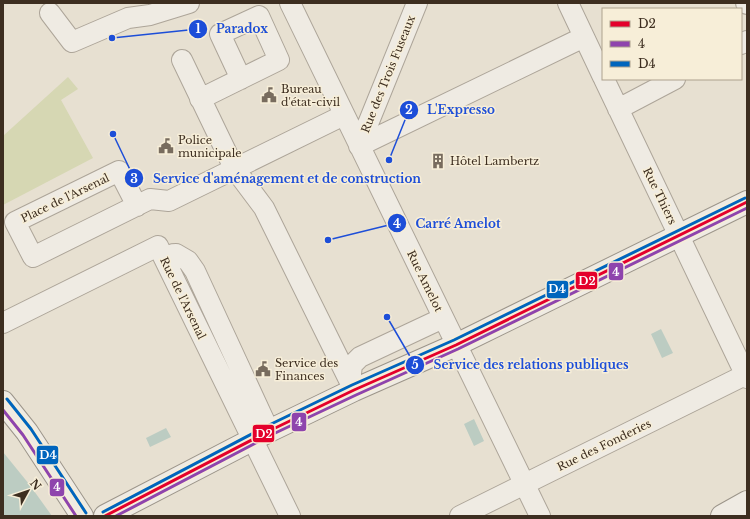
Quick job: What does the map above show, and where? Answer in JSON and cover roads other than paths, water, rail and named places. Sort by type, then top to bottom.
[{"type":"street","points":[[50,13],[72,42],[128,18],[150,15],[189,3]]},
{"type":"street","name":"Rue Amelot","points":[[290,3],[540,516]]},
{"type":"street","name":"Rue des Trois Fuseaux","points":[[359,146],[417,3]]},
{"type":"street","name":"Rue Thiers","points":[[568,3],[602,74]]},
{"type":"street","points":[[200,98],[241,79],[279,60],[259,16],[220,34],[241,79]]},
{"type":"street","points":[[359,146],[584,37]]},
{"type":"street","points":[[182,60],[234,168],[264,208],[352,387]]},
{"type":"street","name":"Rue Thiers","points":[[605,80],[747,375]]},
{"type":"street","points":[[618,109],[673,80]]},
{"type":"street","points":[[137,206],[150,199],[169,201],[344,115]]},
{"type":"street","name":"Place de l'Arsenal","points":[[119,171],[137,206],[32,258],[15,222],[119,171]]},
{"type":"street","points":[[105,516],[261,436],[352,387],[456,344],[747,202]]},
{"type":"street","name":"Rue de l'Arsenal","points":[[3,323],[158,246],[261,436],[290,516]]},
{"type":"street","points":[[352,387],[352,365],[360,357],[443,318]]},
{"type":"street","name":"Rue des Fonderies","points":[[460,516],[747,375]]},
{"type":"street","points":[[3,402],[27,432],[82,516]]},
{"type":"street","points":[[722,516],[747,502]]},
{"type":"place","name":"Paradox","points":[[112,38]]},
{"type":"place","name":"Bureau d'état-civil","points":[[269,95]]},
{"type":"place","name":"Service d'aménagement et de construction","points":[[113,134]]},
{"type":"place","name":"Police municipale","points":[[166,146]]},
{"type":"place","name":"L'Expresso","points":[[389,160]]},
{"type":"place","name":"Hôtel Lambertz","points":[[438,161]]},
{"type":"place","name":"Carré Amelot","points":[[328,240]]},
{"type":"place","name":"Service des relations publiques","points":[[387,317]]},
{"type":"place","name":"Service des Finances","points":[[263,369]]}]
